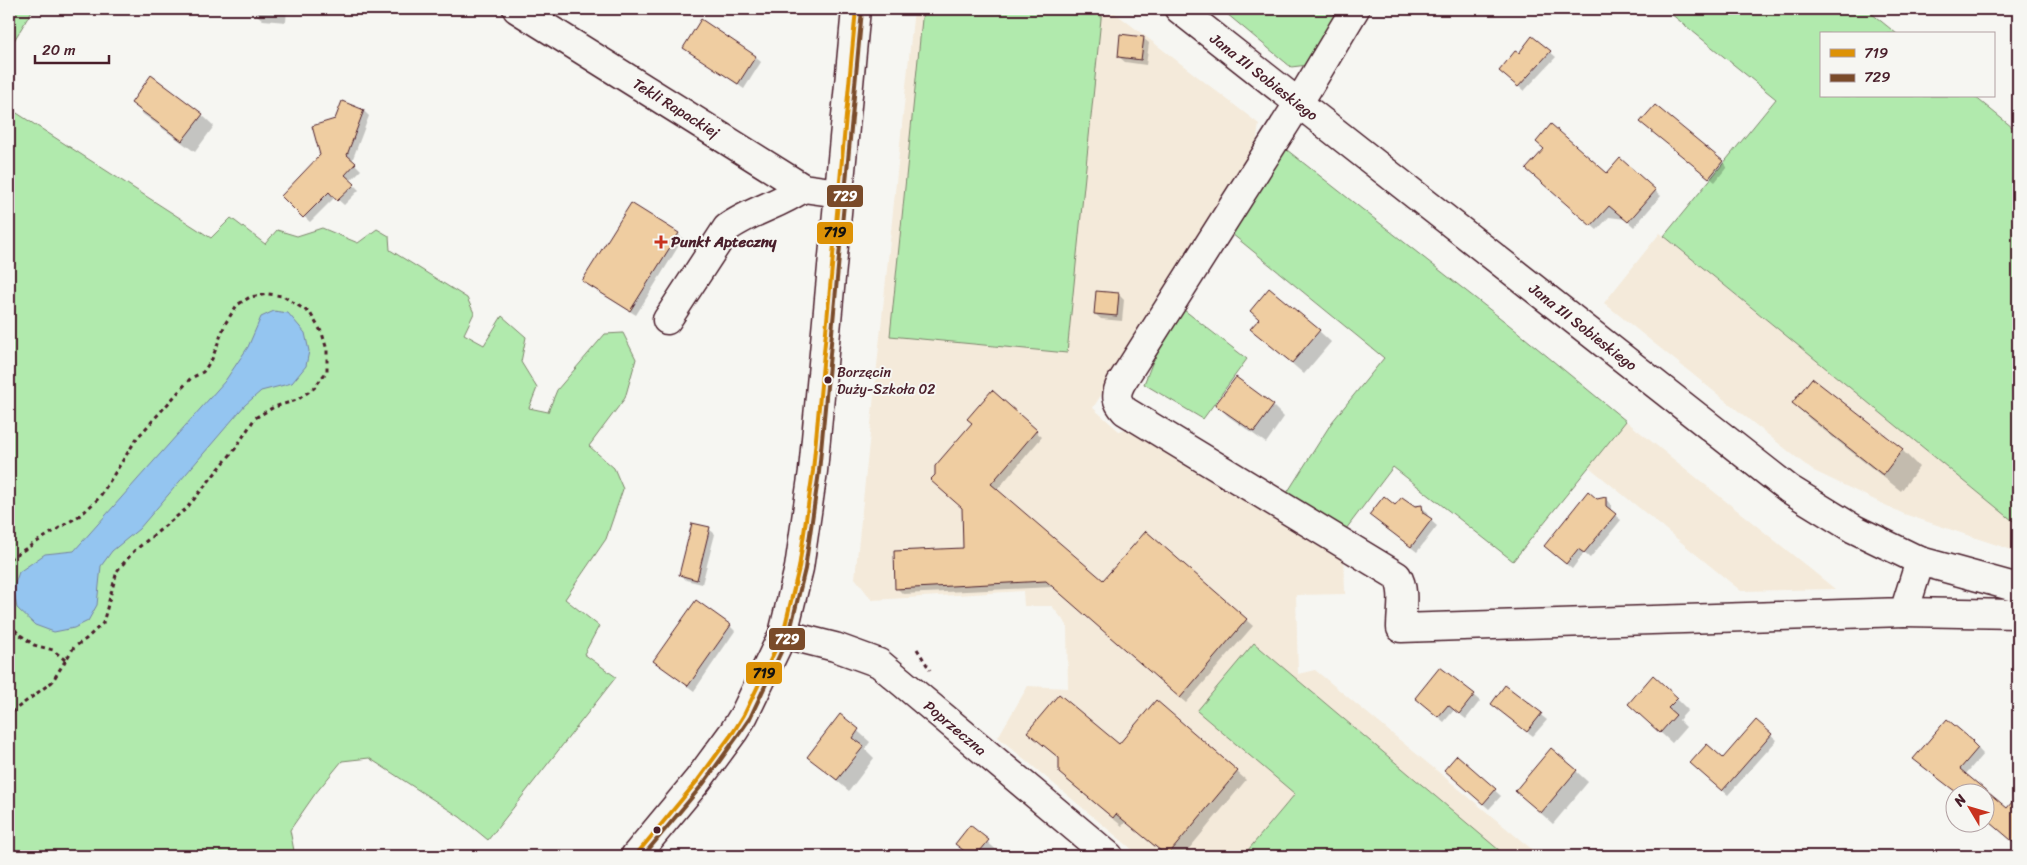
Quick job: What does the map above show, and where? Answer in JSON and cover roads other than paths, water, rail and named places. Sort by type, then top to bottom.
[{"type":"street","name":"Tekli Rapackiej","points":[[517,9],[803,188],[839,193]]},
{"type":"street","points":[[635,856],[698,780],[734,731],[744,715],[783,634],[799,568],[813,471],[856,9]]},
{"type":"street","name":"Jana III Sobieskiego","points":[[1179,9],[1789,489],[1854,529],[1920,561],[2018,588]]},
{"type":"street","points":[[1355,9],[1298,104],[1121,383],[1116,397],[1125,411],[1397,576],[1402,590],[1401,628],[1904,612],[2018,614]]},
{"type":"street","points":[[667,320],[727,228],[740,219],[790,198],[803,188]]},
{"type":"street","points":[[1904,612],[1920,561]]},
{"type":"street","name":"Poprzeczna","points":[[783,634],[835,647],[878,663],[1109,856]]},
{"type":"water","points":[[274,311],[288,313],[305,333],[309,351],[306,366],[292,383],[261,391],[245,405],[139,529],[112,551],[101,566],[97,605],[88,621],[74,628],[54,632],[35,625],[17,608],[13,589],[19,572],[45,554],[74,551],[225,381],[248,347],[261,317]]},
{"type":"place","name":"Punkt Apteczny","points":[[661,242]]},
{"type":"place","name":"Borzęcin Duży-Szkoła 02","points":[[828,380]]}]
